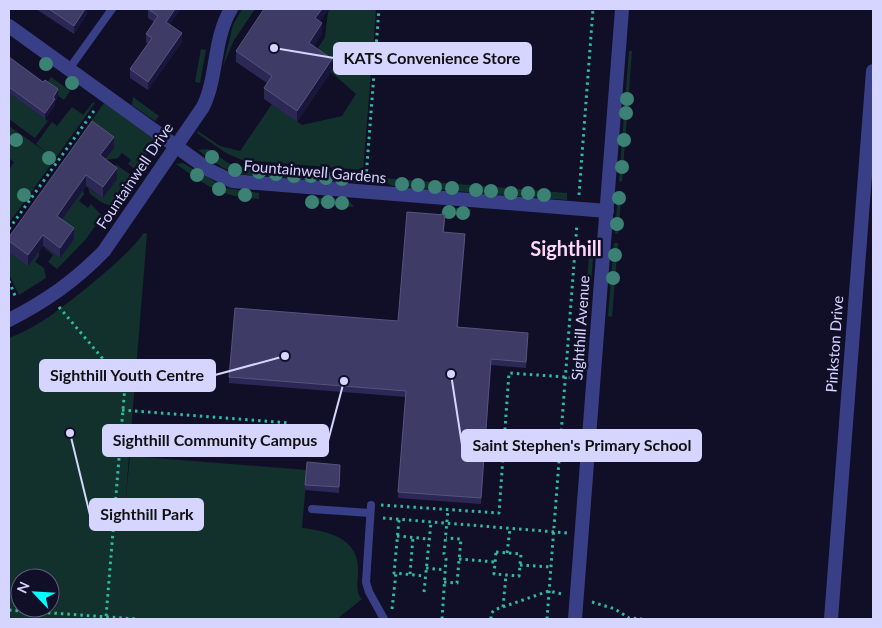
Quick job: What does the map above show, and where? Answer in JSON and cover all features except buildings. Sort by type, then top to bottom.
[{"type":"street","name":"Fountainwell Drive","points":[[9,320],[50,297],[85,271],[104,251],[203,107],[208,97],[225,18],[230,9]]},
{"type":"street","name":"Sighthill Avenue","points":[[575,619],[622,9]]},
{"type":"street","name":"Fountainwell Gardens","points":[[9,26],[209,170],[232,181],[606,211]]},
{"type":"street","name":"Pinkston Drive","points":[[831,619],[873,71]]},
{"type":"lane","points":[[69,69],[112,9]]},
{"type":"lane","points":[[312,509],[370,512],[366,582],[369,592],[383,617]]},
{"type":"path","points":[[365,192],[379,9]]},
{"type":"path","points":[[547,619],[593,9]]},
{"type":"path","points":[[9,229],[92,113]]},
{"type":"path","points":[[50,297],[124,385],[106,617]]},
{"type":"path","points":[[370,512],[448,510],[499,512],[509,373],[594,379]]},
{"type":"path","points":[[122,410],[290,423]]},
{"type":"path","points":[[442,619],[446,558],[444,554],[448,510]]},
{"type":"path","points":[[370,512],[399,520],[581,534]]},
{"type":"path","points":[[383,617],[393,607],[399,520]]},
{"type":"path","points":[[424,592],[430,522]]},
{"type":"path","points":[[508,553],[510,529]]},
{"type":"path","points":[[397,536],[429,539]]},
{"type":"path","points":[[410,574],[413,538]]},
{"type":"path","points":[[444,582],[457,583],[461,539],[446,538]]},
{"type":"path","points":[[496,552],[521,554],[519,576],[494,574],[495,562],[496,552]]},
{"type":"path","points":[[459,559],[495,562]]},
{"type":"path","points":[[520,564],[551,567]]},
{"type":"path","points":[[426,568],[445,570]]},
{"type":"path","points":[[396,573],[426,576]]},
{"type":"path","points":[[503,607],[506,575]]},
{"type":"path","points":[[491,619],[492,612],[549,591],[577,597],[614,609],[629,618],[642,619]]},
{"type":"path","points":[[9,610],[137,619]]},
{"type":"green space","points":[[242,9],[255,9],[234,40],[223,66],[233,25]]},
{"type":"green space","points":[[330,9],[376,9],[372,66],[333,63],[316,51],[325,37]]},
{"type":"green space","points":[[201,49],[206,50],[200,83],[195,82]]},
{"type":"green space","points":[[629,51],[632,51],[622,182],[619,181]]},
{"type":"green space","points":[[330,68],[371,72],[363,170],[242,160],[226,153],[197,133],[198,131],[220,146],[240,151],[272,104],[302,125],[342,116],[356,94],[331,72]]},
{"type":"green space","points":[[51,77],[70,91],[64,100],[45,86]]},
{"type":"green space","points":[[9,93],[48,121],[35,138],[9,119]]},
{"type":"green space","points":[[133,97],[159,116],[155,121],[132,105]]},
{"type":"green space","points":[[93,102],[95,103],[9,223],[9,170],[14,162],[9,158],[9,126],[53,157],[36,144],[52,122],[57,126],[72,107],[83,115]]},
{"type":"green space","points":[[104,103],[157,141],[136,170],[128,164],[131,160],[122,153],[118,158],[99,160],[79,159],[68,154]]},
{"type":"green space","points":[[208,149],[228,163],[242,167],[367,177],[363,181],[354,183],[241,174],[223,168],[198,150]]},
{"type":"green space","points":[[183,163],[226,188],[259,193],[259,199],[233,196],[214,189],[176,164]]},
{"type":"green space","points":[[117,165],[132,176],[110,206],[90,194],[88,188],[103,198],[102,168]]},
{"type":"green space","points":[[383,178],[567,193],[567,200],[393,186],[388,184]]},
{"type":"green space","points":[[83,190],[84,194],[79,201],[88,208],[91,204],[102,216],[86,239],[57,269],[48,262],[53,255],[45,248],[60,258],[74,239],[53,232]]},
{"type":"green space","points":[[618,191],[622,191],[618,234],[615,233]]},
{"type":"green space","points":[[308,197],[348,200],[354,207],[308,203]]},
{"type":"green space","points":[[445,207],[471,209],[470,216],[440,214]]},
{"type":"green space","points":[[144,233],[147,234],[125,506],[130,456],[307,470],[302,528],[322,531],[340,538],[354,551],[357,560],[358,590],[362,599],[337,619],[9,619],[9,338],[31,328],[61,308],[125,255]]},
{"type":"green space","points":[[590,241],[594,241],[589,314],[585,314]]},
{"type":"green space","points":[[614,243],[618,243],[612,317],[608,316]]},
{"type":"green space","points":[[39,251],[39,256],[35,262],[44,268],[46,278],[19,295],[9,274],[9,252]]},
{"type":"place","name":"KATS Convenience Store","points":[[274,48]]},
{"type":"place","name":"Sighthill Youth Centre","points":[[285,356]]},
{"type":"place","name":"Saint Stephen's Primary School","points":[[451,374]]},
{"type":"place","name":"Sighthill Community Campus","points":[[344,381]]},
{"type":"place","name":"Sighthill Park","points":[[70,433]]},
{"type":"district","name":"Sighthill","points":[[566,249]]}]
